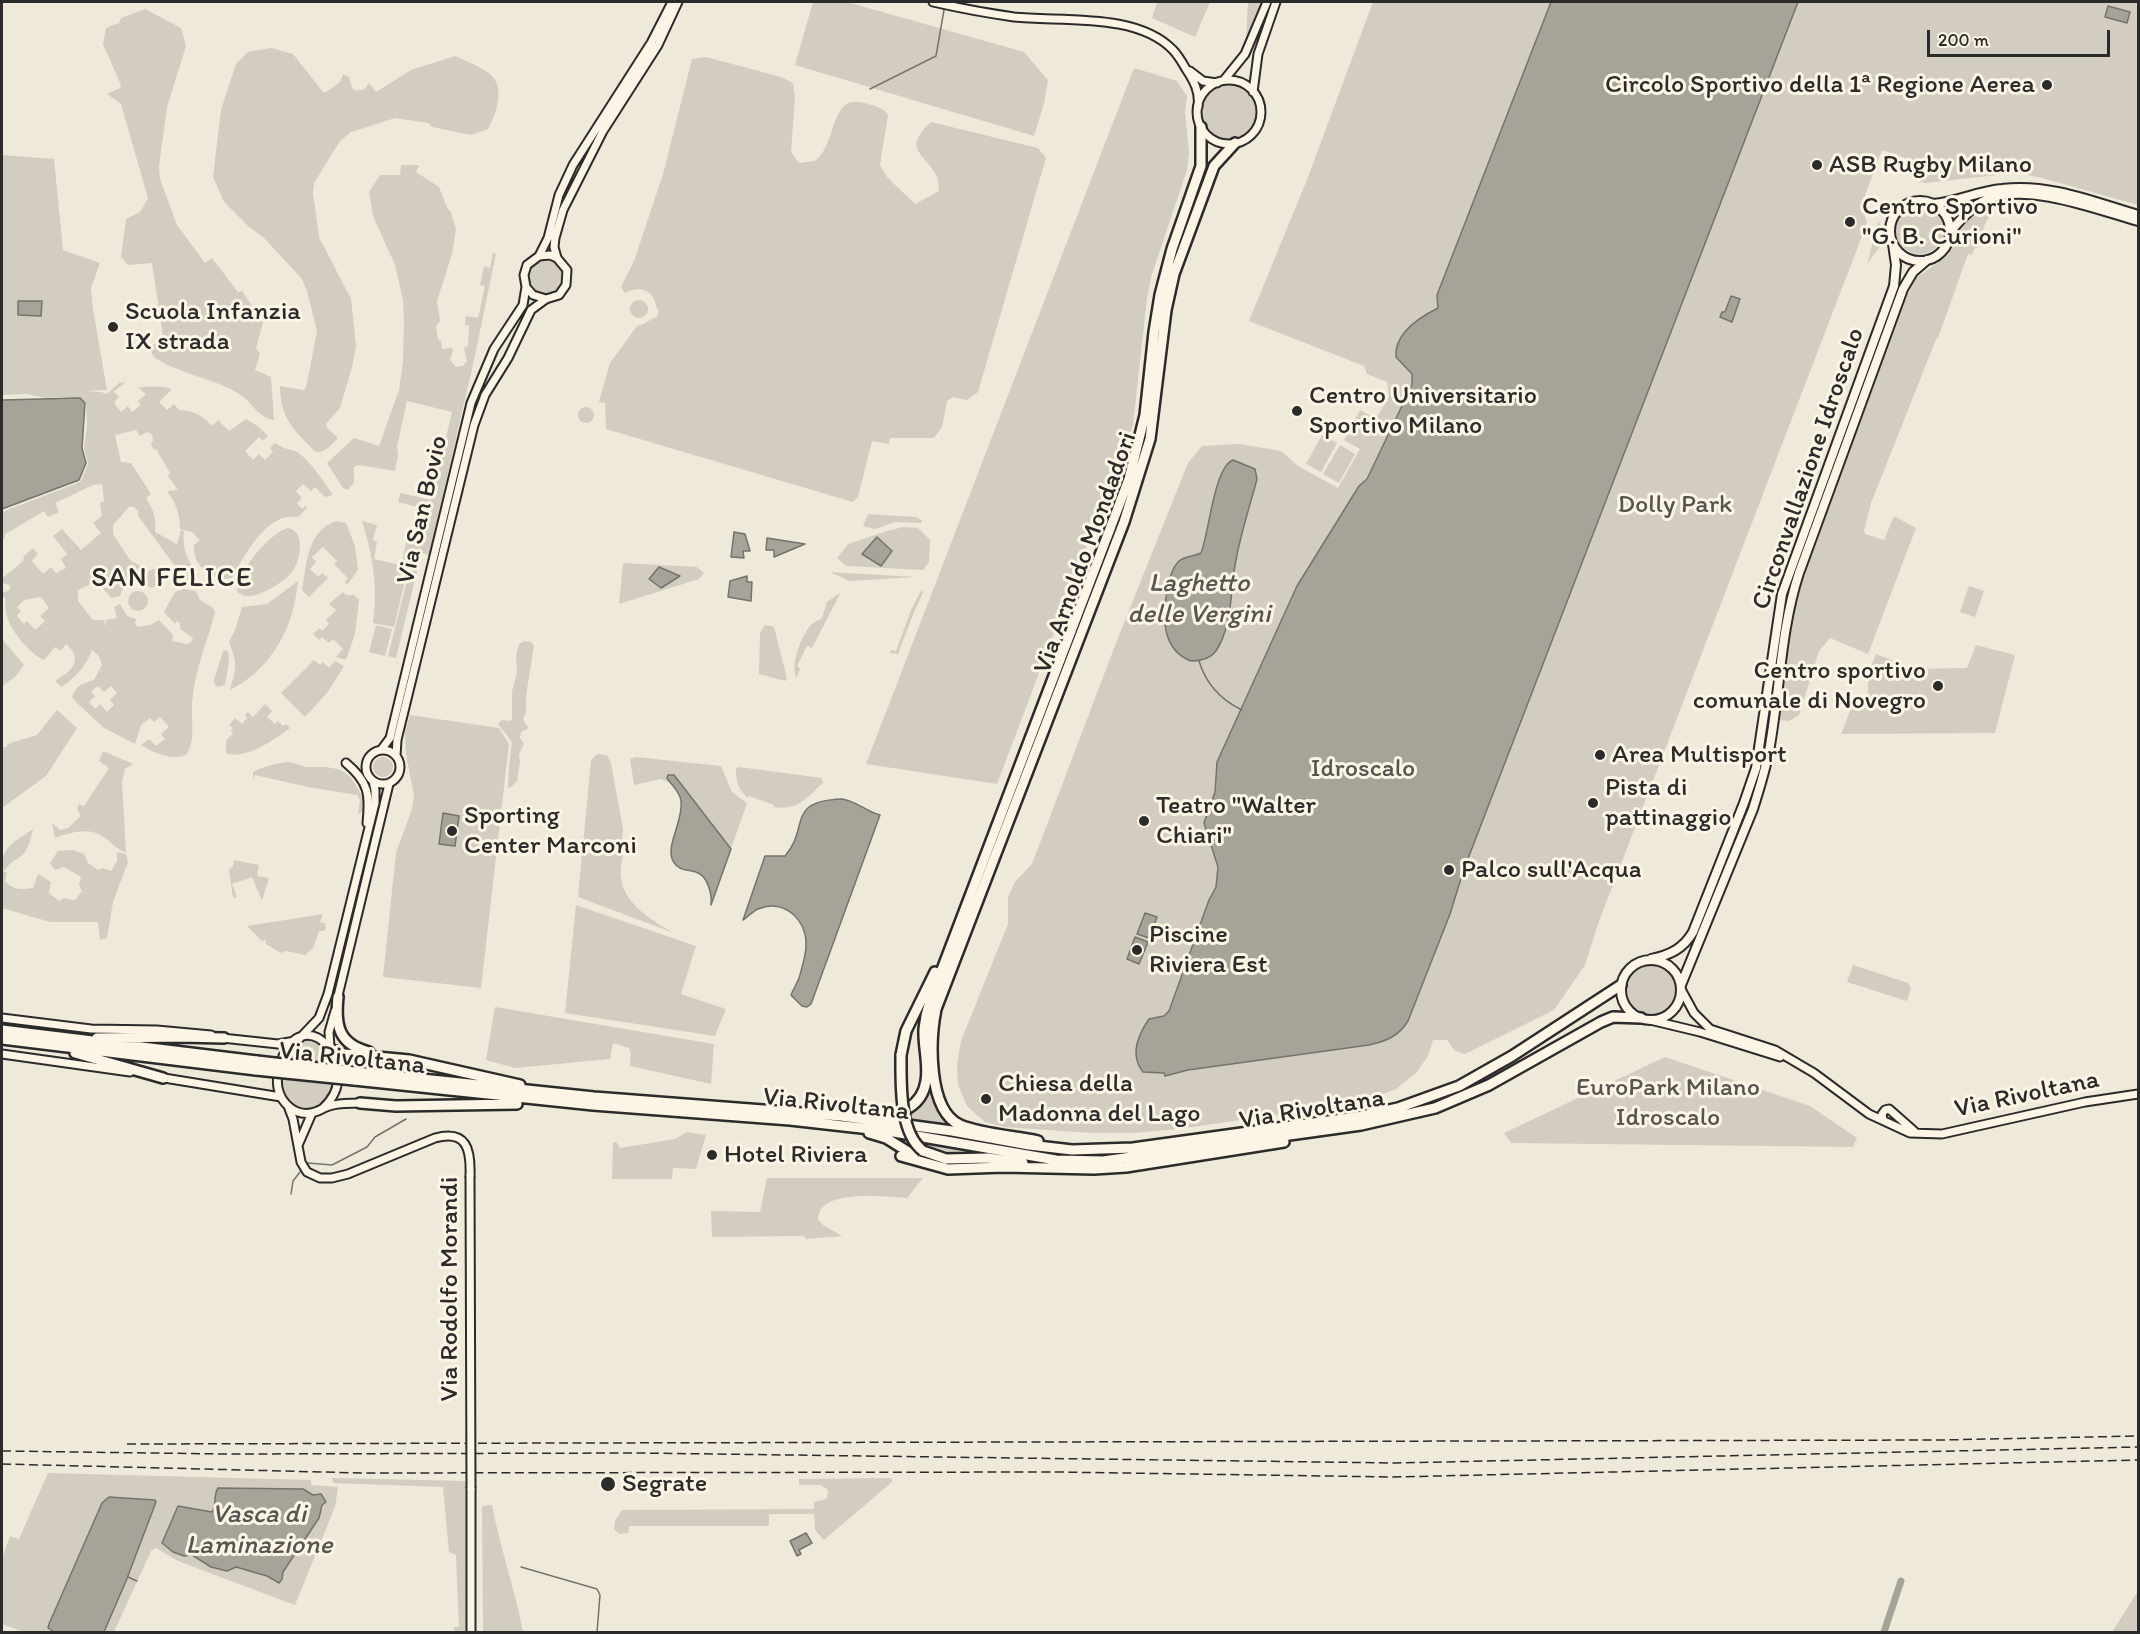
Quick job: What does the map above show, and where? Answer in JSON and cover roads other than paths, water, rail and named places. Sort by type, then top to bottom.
[{"type":"highway","name":"Via Arnoldo Mondadori","points":[[951,945],[1131,472],[1145,415],[1154,332],[1162,286],[1174,243],[1201,166],[1201,127]]},
{"type":"highway","name":"Via Arnoldo Mondadori","points":[[1202,1138],[1098,1145],[1056,1144],[970,1128],[951,1120],[943,1111],[937,1096],[932,1037],[937,1004],[1128,511],[1150,439],[1166,310],[1174,274],[1214,166],[1235,143]]},
{"type":"highway","points":[[951,945],[937,966],[906,1031],[901,1055],[906,1124],[914,1142],[923,1151],[941,1158],[993,1158],[1064,1169]]},
{"type":"highway","points":[[713,1106],[763,1105],[879,1115],[897,1113],[910,1107],[919,1098],[926,1084],[924,1037],[926,1015],[951,945]]},
{"type":"highway","name":"Via Rivoltana","points":[[2,1040],[354,1076],[878,1120],[1059,1149],[1121,1149],[1357,1117],[1428,1099],[1484,1073],[1621,985]]},
{"type":"highway","points":[[338,997],[338,1025],[347,1042],[360,1049],[497,1081],[552,1088],[594,1097]]},
{"type":"highway","name":"Via Rivoltana","points":[[354,1076],[603,1106],[801,1121],[888,1131],[1048,1158],[1094,1161],[1360,1125],[1435,1108],[1489,1085],[1600,1022],[1613,1017],[1645,1019]]},
{"type":"highway","name":"Via Rivoltana","points":[[2,1030],[256,1066]]},
{"type":"highway","points":[[19,1032],[57,1033],[96,1038],[224,1038]]},
{"type":"highway","points":[[2,1040],[80,1054],[163,1078]]},
{"type":"highway","points":[[331,1048],[345,1054],[398,1059]]},
{"type":"highway","points":[[360,1103],[413,1106],[508,1103],[573,1108],[603,1106]]},
{"type":"highway","points":[[901,1156],[948,1169],[1126,1167],[1248,1149],[1390,1124],[1435,1108]]},
{"type":"highway","points":[[801,1121],[822,1127],[878,1136],[928,1163]]},
{"type":"main road","name":"Via San Bovio","points":[[381,750],[390,738],[458,449],[471,403],[494,349],[523,305],[526,268],[533,259],[539,256],[548,238],[559,195],[573,165],[651,43],[672,2]]},
{"type":"main road","name":"Via San Bovio","points":[[396,756],[397,740],[474,424],[485,395],[508,358],[531,310],[546,299],[559,295],[568,281],[566,267],[557,258],[555,248],[555,238],[563,210],[603,131],[658,45],[678,2]]},
{"type":"main road","points":[[933,2],[986,13],[1110,22],[1133,28],[1169,47],[1185,68],[1199,92],[1198,117],[1207,135],[1225,144],[1235,143],[1248,137],[1259,122],[1260,108],[1253,92],[1242,83],[1203,81],[1185,68]]},
{"type":"main road","points":[[1198,107],[1203,94],[1220,82],[1245,54],[1267,2]]},
{"type":"main road","points":[[1253,92],[1258,54],[1276,2]]},
{"type":"main road","points":[[2139,215],[2067,194],[2035,188],[1990,190],[1950,202],[1933,204],[1915,201],[1908,203],[1894,216],[1890,229],[1893,244],[1906,257],[1913,260],[1926,260],[1937,256],[1945,248],[1950,232],[1962,217],[1989,198],[2008,194],[2050,197],[2139,221]]},
{"type":"main road","points":[[1933,204],[1946,215],[1950,232]]},
{"type":"main road","name":"Circonvallazione Idroscalo","points":[[1651,960],[1676,951],[1691,937],[1704,909],[1751,785],[1760,752],[1782,594],[1894,286],[1896,265],[1893,244]]},
{"type":"main road","points":[[539,256],[550,255],[557,258]]},
{"type":"main road","name":"Circonvallazione Idroscalo","points":[[1682,988],[1761,784],[1769,751],[1787,617],[1799,573],[1903,289],[1913,272],[1926,260]]},
{"type":"main road","points":[[526,286],[536,297],[546,299]]},
{"type":"main road","points":[[381,750],[389,751],[396,756],[400,762],[400,772],[389,784],[373,781],[367,774],[366,762],[371,754],[381,750]]},
{"type":"main road","points":[[346,764],[357,773],[369,799],[361,858]]},
{"type":"main road","points":[[360,1103],[341,1103],[312,1113],[298,1112],[288,1106],[281,1097],[277,1085],[279,1068],[285,1052],[319,1018],[327,1000],[376,800],[373,781]]},
{"type":"main road","points":[[323,1108],[332,1097],[337,1081],[336,1060],[331,1048],[330,1030],[389,784]]},
{"type":"main road","name":"Via Rivoltana","points":[[1621,985],[1632,967],[1642,961],[1660,961],[1670,966],[1677,974],[1694,1013],[1710,1029],[1775,1050],[1814,1073],[1863,1110],[1885,1118],[1904,1130],[1925,1135],[1959,1131],[2085,1102],[2139,1095]]},
{"type":"main road","points":[[1621,985],[1622,998],[1626,1007],[1645,1019]]},
{"type":"main road","name":"Via Rivoltana","points":[[1645,1019],[1662,1018],[1672,1012],[1679,1003],[1682,988]]},
{"type":"main road","points":[[2,1018],[91,1029],[157,1029],[206,1033],[224,1038],[278,1044],[316,1037],[331,1048]]},
{"type":"main road","name":"Via Rivoltana","points":[[1645,1019],[1700,1032],[1795,1061]]},
{"type":"main road","points":[[2,1054],[281,1097]]},
{"type":"main road","name":"Via Rodolfo Morandi","points":[[288,1106],[304,1169],[311,1174],[328,1179],[348,1174],[435,1138],[450,1136],[462,1140],[468,1150],[470,1176],[471,1632]]},
{"type":"main road","name":"Via Rivoltana","points":[[1885,1118],[1887,1109],[1910,1128],[1925,1135]]},
{"type":"main road","points":[[1885,1118],[1894,1118],[1893,1112]]},
{"type":"main road","points":[[298,1146],[312,1113]]},
{"type":"water","name":"Idroscalo","points":[[1551,2],[1798,2],[1464,869],[1450,914],[1408,1021],[1391,1038],[1369,1045],[1188,1070],[1165,1076],[1164,1073],[1143,1072],[1136,1059],[1141,1032],[1149,1019],[1164,1016],[1169,1011],[1209,900],[1216,887],[1218,867],[1204,823],[1215,792],[1217,762],[1297,586],[1359,486],[1367,479],[1412,385],[1412,374],[1396,357],[1396,348],[1404,333],[1416,321],[1438,308],[1437,295]]},
{"type":"water","points":[[2108,6],[2130,12],[2127,23],[2105,17]]},
{"type":"water","points":[[1731,296],[1740,299],[1732,322],[1720,317],[1722,312],[1725,312]]},
{"type":"water","points":[[18,301],[42,301],[41,316],[18,315]]},
{"type":"water","points":[[80,398],[85,403],[82,448],[86,463],[79,480],[2,509],[2,400]]},
{"type":"water","name":"Laghetto delle Vergini","points":[[1233,460],[1255,469],[1257,479],[1238,550],[1228,618],[1216,651],[1205,659],[1191,661],[1181,656],[1169,641],[1166,632],[1165,602],[1172,571],[1176,564],[1184,558],[1201,553],[1221,475],[1226,465]]},
{"type":"water","points":[[734,532],[745,534],[750,551],[743,551],[744,558],[731,557]]},
{"type":"water","points":[[877,537],[892,551],[881,566],[862,554]]},
{"type":"water","points":[[767,538],[805,544],[774,557],[774,550],[766,550]]},
{"type":"water","points":[[659,567],[680,576],[661,588],[649,579]]},
{"type":"water","points":[[747,576],[747,582],[752,582],[751,601],[728,597],[730,581]]},
{"type":"water","points":[[668,775],[674,775],[731,849],[711,905],[707,882],[697,873],[677,866],[671,855],[681,801],[667,778]]},
{"type":"water","points":[[842,799],[880,815],[811,1004],[807,1007],[802,1006],[791,995],[799,978],[806,949],[803,927],[798,920],[785,909],[768,906],[756,910],[743,920],[765,856],[785,856],[792,846],[802,818],[813,805]]},
{"type":"water","points":[[443,813],[459,816],[455,846],[439,844]]},
{"type":"water","name":"Piscine Riviera Est","points":[[1145,913],[1157,917],[1149,938],[1137,934]]},
{"type":"water","name":"Piscine Riviera Est","points":[[1135,937],[1148,942],[1139,964],[1127,959]]},
{"type":"water","name":"Vasca di Laminazione","points":[[218,1488],[303,1489],[313,1495],[321,1494],[326,1502],[322,1505],[319,1518],[283,1572],[279,1583],[267,1576],[236,1567],[227,1571],[211,1567],[192,1555],[184,1556],[173,1552],[162,1543],[178,1506],[212,1512]]},
{"type":"water","name":"Vasca di Laminazione","points":[[109,1497],[155,1500],[156,1502],[126,1581],[104,1632],[54,1632],[48,1628],[49,1624],[102,1503]]},
{"type":"water","points":[[806,1533],[812,1543],[799,1550],[801,1554],[797,1556],[790,1541]]},
{"type":"waterway","points":[[870,89],[936,56],[944,10]]},
{"type":"waterway","points":[[1199,661],[1215,690],[1242,710]]},
{"type":"waterway","points":[[308,1163],[332,1165],[367,1147],[375,1137],[406,1119]]},
{"type":"waterway","points":[[291,1194],[293,1181],[300,1172]]},
{"type":"waterway","points":[[521,1567],[597,1589],[600,1595],[597,1632]]},
{"type":"waterway","points":[[128,1577],[137,1581]]},
{"type":"waterway","points":[[1884,1632],[1901,1581]]},
{"type":"railway","points":[[127,1444],[1940,1440],[2138,1436]]},
{"type":"railway","points":[[2,1451],[226,1454],[638,1453],[1395,1463],[2138,1447]]},
{"type":"railway","points":[[2,1464],[363,1473],[1056,1472],[1393,1477],[2138,1460]]},
{"type":"place","name":"Circolo Sportivo della 1ª Regione Aerea","points":[[2047,85]]},
{"type":"place","name":"ASB Rugby Milano","points":[[1817,165]]},
{"type":"place","name":"Centro Sportivo \"G. B. Curioni\"","points":[[1850,222]]},
{"type":"place","name":"Scuola Infanzia IX strada","points":[[113,327]]},
{"type":"place","name":"Centro Universitario Sportivo Milano","points":[[1297,411]]},
{"type":"place","name":"Centro sportivo comunale di Novegro","points":[[1938,686]]},
{"type":"place","name":"Area Multisport","points":[[1600,755]]},
{"type":"place","name":"Pista di pattinaggio","points":[[1593,803]]},
{"type":"place","name":"Teatro \"Walter Chiari\"","points":[[1144,821]]},
{"type":"place","name":"Sporting Center Marconi","points":[[452,831]]},
{"type":"place","name":"Palco sull'Acqua","points":[[1449,870]]},
{"type":"place","name":"Piscine Riviera Est","points":[[1137,950]]},
{"type":"place","name":"Chiesa della Madonna del Lago","points":[[986,1099]]},
{"type":"place","name":"Hotel Riviera","points":[[712,1155]]},
{"type":"place","name":"Segrate","points":[[608,1484]]},
{"type":"district","name":"SAN FELICE","points":[[172,579]]},
{"type":"park label","name":"Dolly Park","points":[[1675,505]]},
{"type":"park label","name":"EuroPark Milano Idroscalo","points":[[1668,1103]]}]
